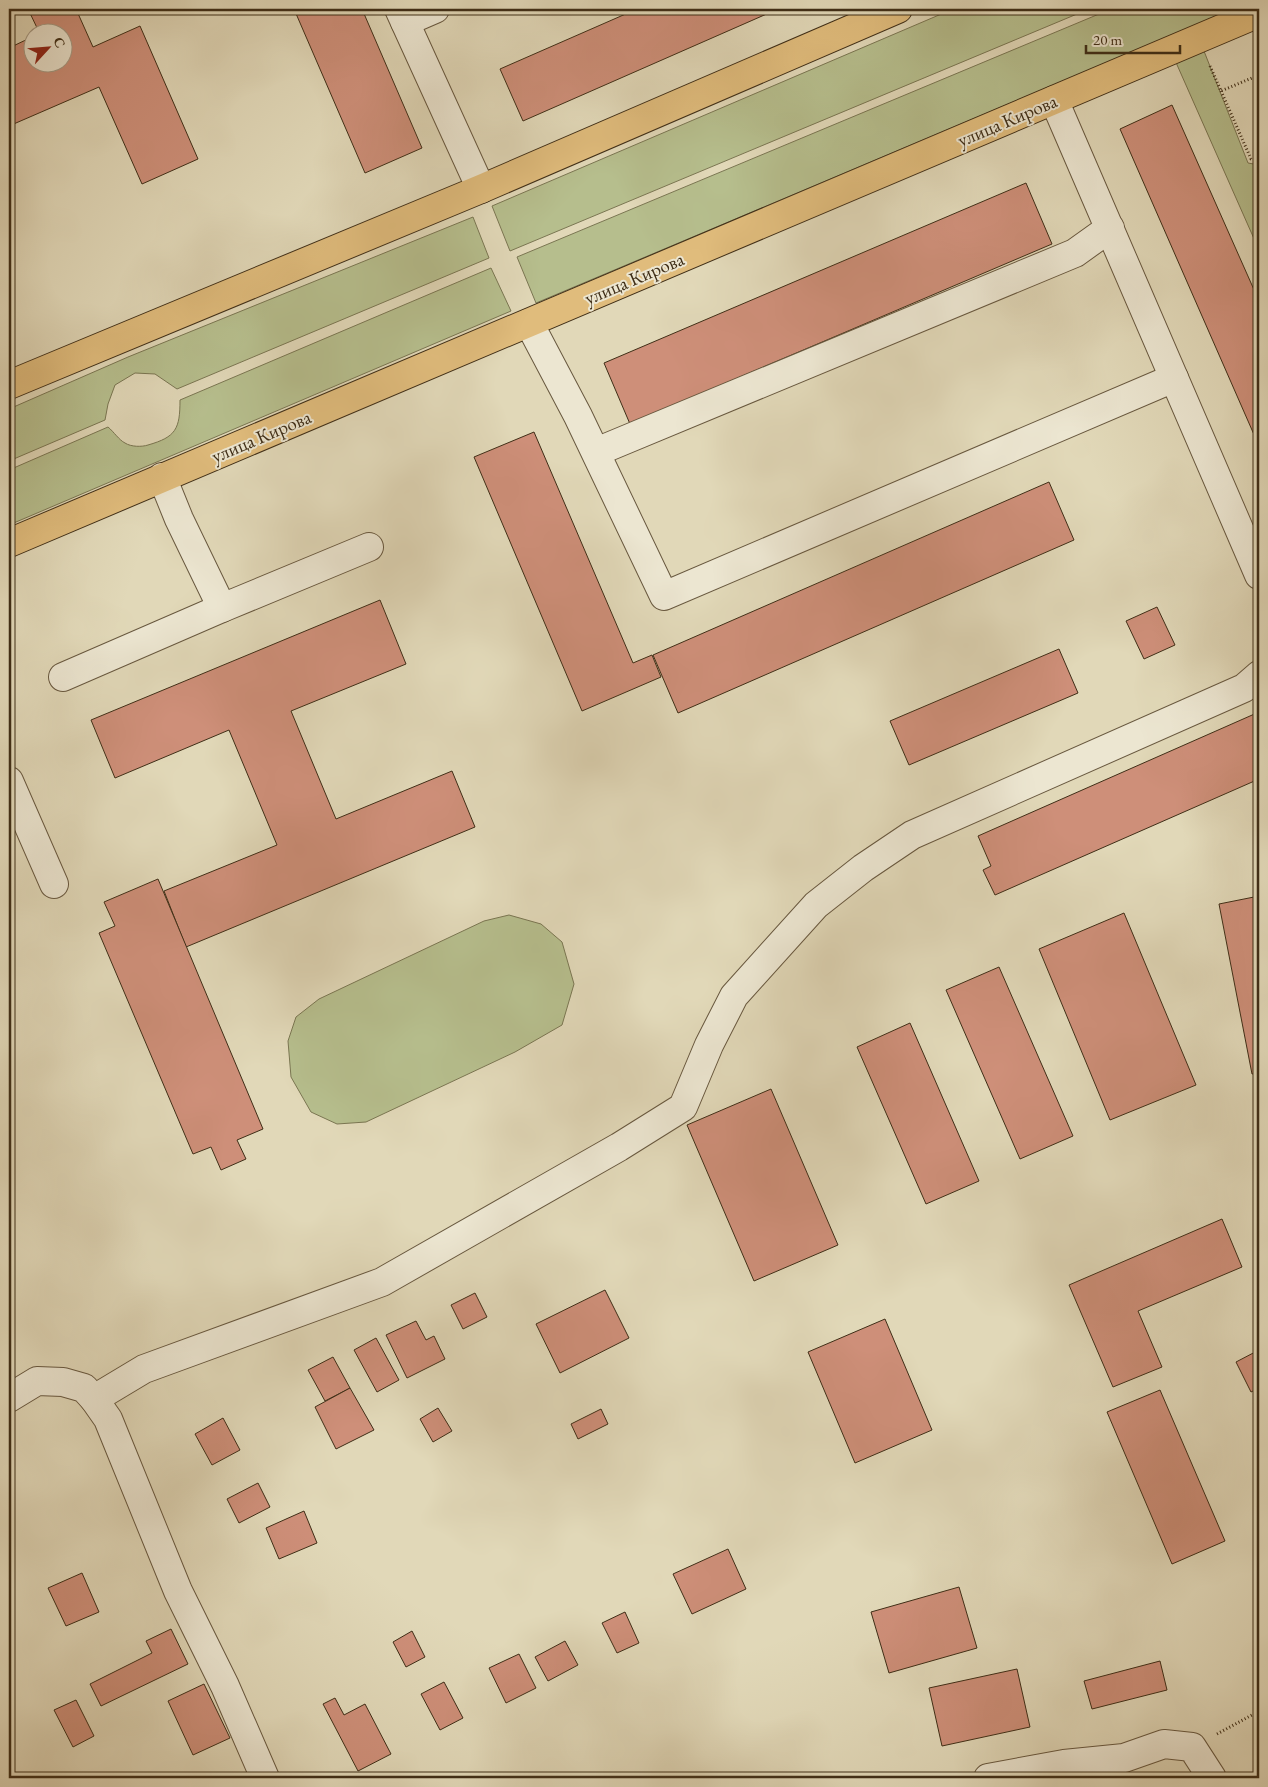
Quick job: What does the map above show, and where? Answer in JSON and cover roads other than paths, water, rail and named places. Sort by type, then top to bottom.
[{"type":"main road","points":[[9,386],[481,190],[898,9]]},
{"type":"main road","name":"улица Кирова","points":[[9,543],[1259,13]]},
{"type":"street","points":[[435,9],[402,15],[481,190]]},
{"type":"street","points":[[1054,100],[1259,575]]},
{"type":"street","points":[[596,452],[1075,253],[1110,228]]},
{"type":"street","points":[[529,322],[596,452],[664,596],[1174,378]]},
{"type":"street","points":[[162,478],[222,608]]},
{"type":"street","points":[[63,677],[369,547]]},
{"type":"street","points":[[89,1393],[144,1368],[382,1282],[651,1127],[683,1107],[709,1045],[734,996],[816,905],[862,868],[912,836],[1244,688],[1259,675]]},
{"type":"street","points":[[9,780],[54,884]]},
{"type":"street","points":[[9,1398],[37,1381],[63,1382],[89,1393],[108,1419],[178,1591],[225,1686],[265,1778]]},
{"type":"street","points":[[988,1778],[1064,1764],[1124,1758],[1164,1744],[1192,1747],[1212,1778]]}]
